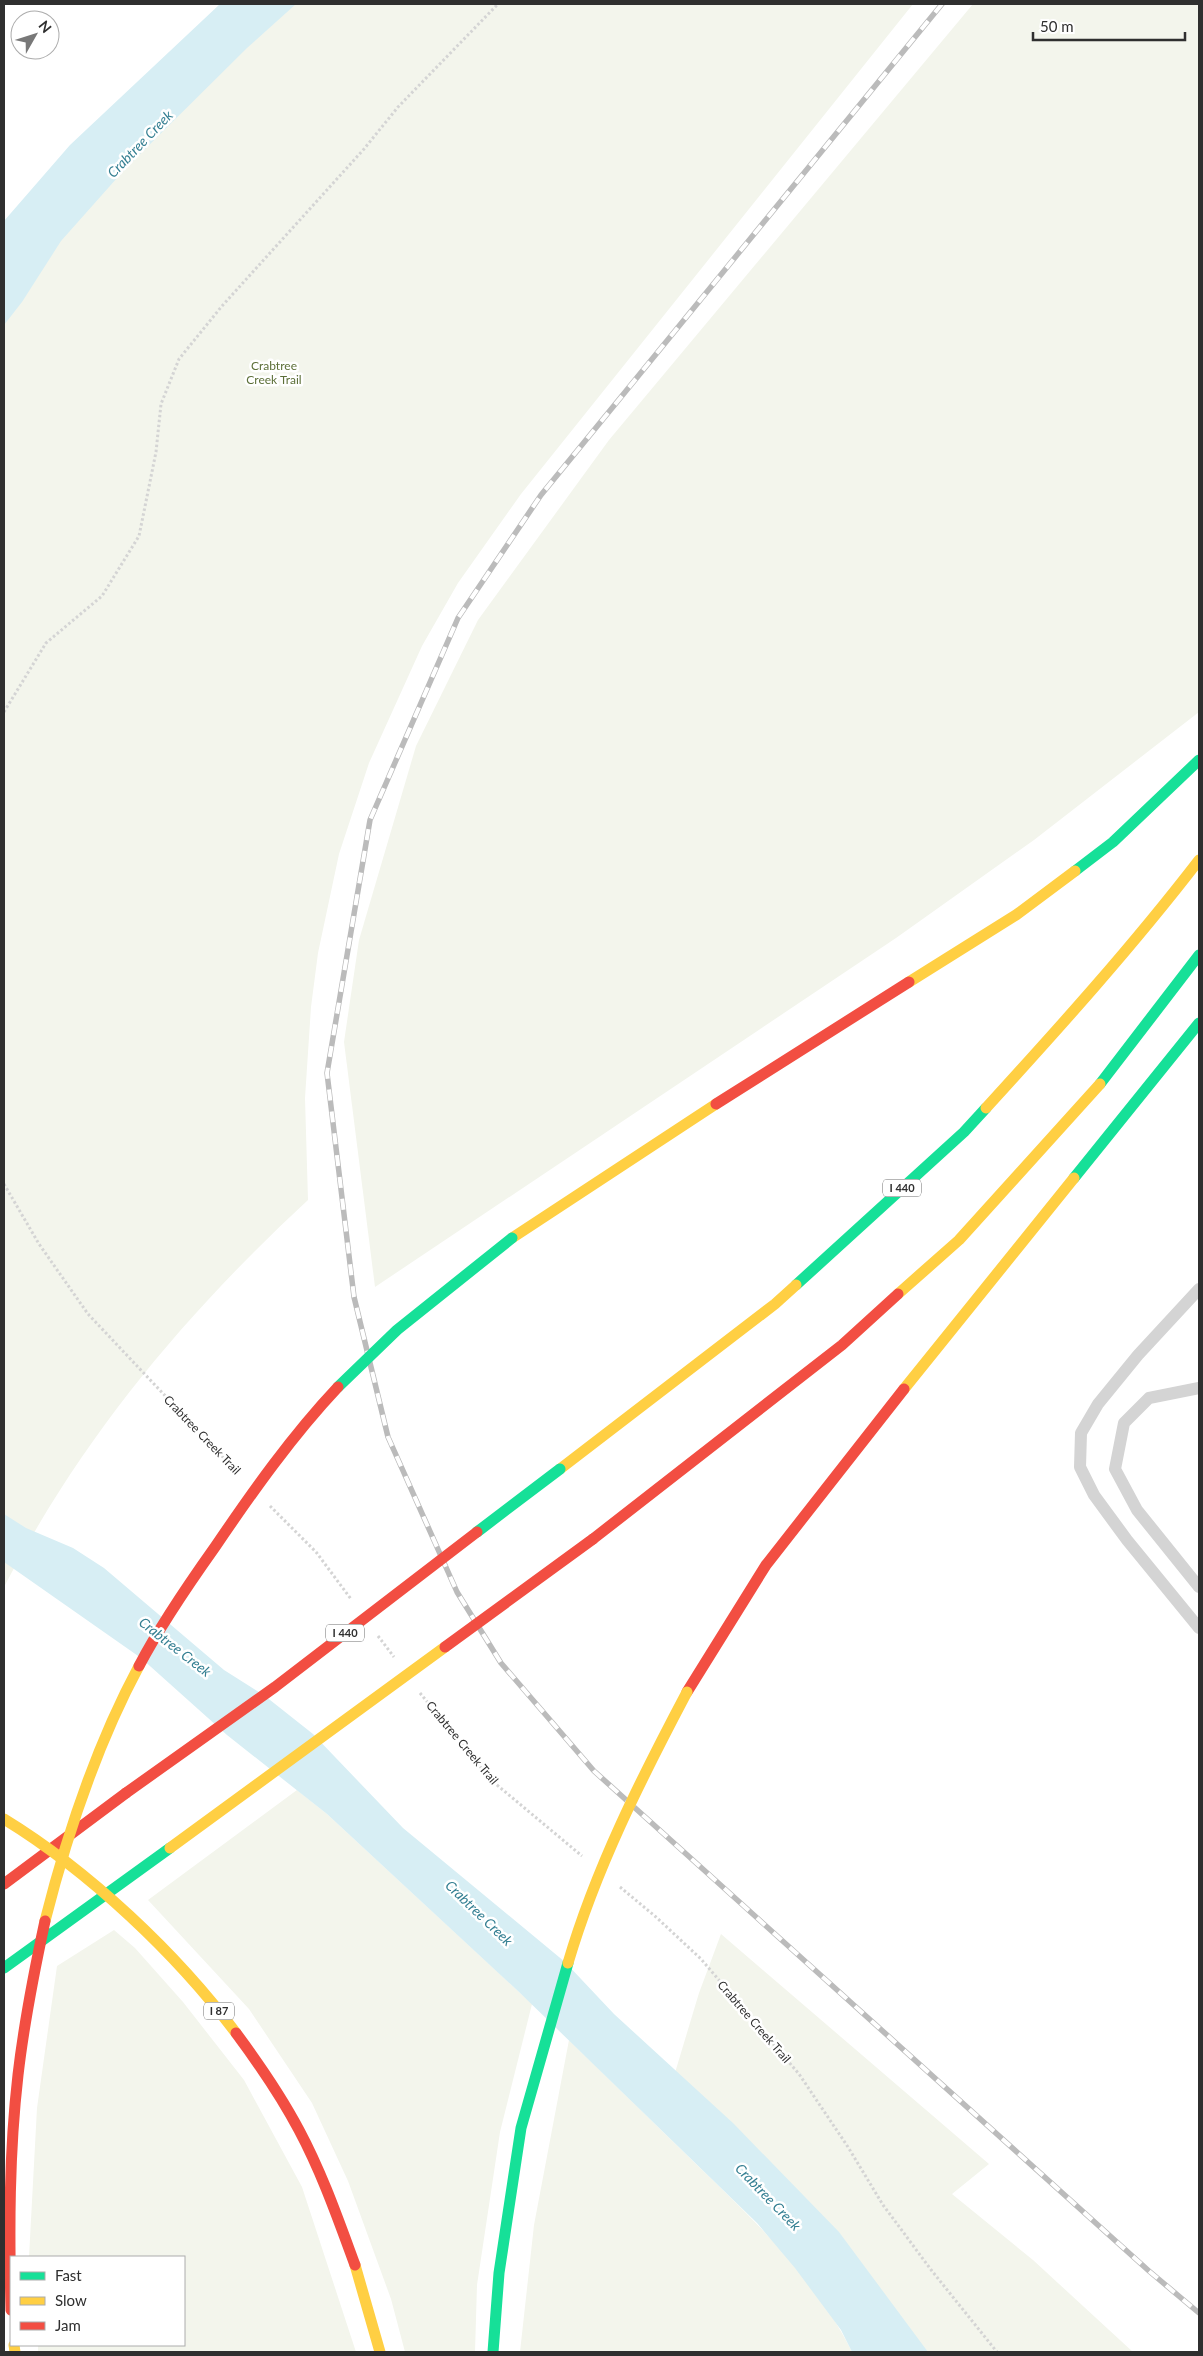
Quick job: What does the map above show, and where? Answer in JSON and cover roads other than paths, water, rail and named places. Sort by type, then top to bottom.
[{"type":"highway","points":[[10,2296],[8,2268],[8,2149],[24,2007],[46,1909],[73,1818],[123,1697],[172,1610],[258,1481],[334,1392],[426,1304],[512,1238],[712,1106],[1016,915],[1113,842],[1199,760]]},
{"type":"highway","name":"I 440","points":[[4,1884],[126,1793],[275,1687],[775,1304],[964,1132],[1069,1017],[1152,920],[1199,860]]},
{"type":"highway","points":[[4,1968],[593,1539],[842,1345],[959,1240],[1114,1068],[1199,955]]},
{"type":"highway","points":[[493,2352],[499,2272],[521,2128],[582,1915],[636,1788],[687,1692],[766,1565],[850,1455],[1199,1023]]},
{"type":"highway","name":"I 87","points":[[4,1819],[90,1881],[151,1934],[225,2018],[276,2090],[317,2167],[355,2266],[380,2352]]},
{"type":"lane","points":[[1199,1289],[1138,1355],[1098,1404],[1081,1433],[1080,1467],[1094,1495],[1127,1540],[1199,1628]]},
{"type":"lane","points":[[1199,1388],[1149,1398],[1124,1423],[1115,1469],[1137,1510],[1199,1587]]},
{"type":"water","name":"Crabtree Creek","points":[[220,4],[296,4],[247,48],[125,169],[61,241],[22,302],[4,325],[4,221],[70,145]]},
{"type":"water","name":"Crabtree Creek","points":[[4,1514],[26,1528],[73,1548],[104,1568],[224,1670],[265,1696],[313,1734],[403,1828],[565,1962],[614,2014],[733,2123],[839,2232],[928,2352],[852,2352],[841,2330],[795,2268],[757,2223],[519,1992],[327,1814],[227,1735],[141,1658],[4,1562]]},
{"type":"railway","points":[[942,4],[541,495],[458,618],[370,820],[327,1073],[354,1297],[388,1437],[457,1592],[501,1663],[594,1771],[1149,2271],[1199,2313]]},
{"type":"park label","name":"Crabtree Creek Trail","points":[[274,373]]}]
